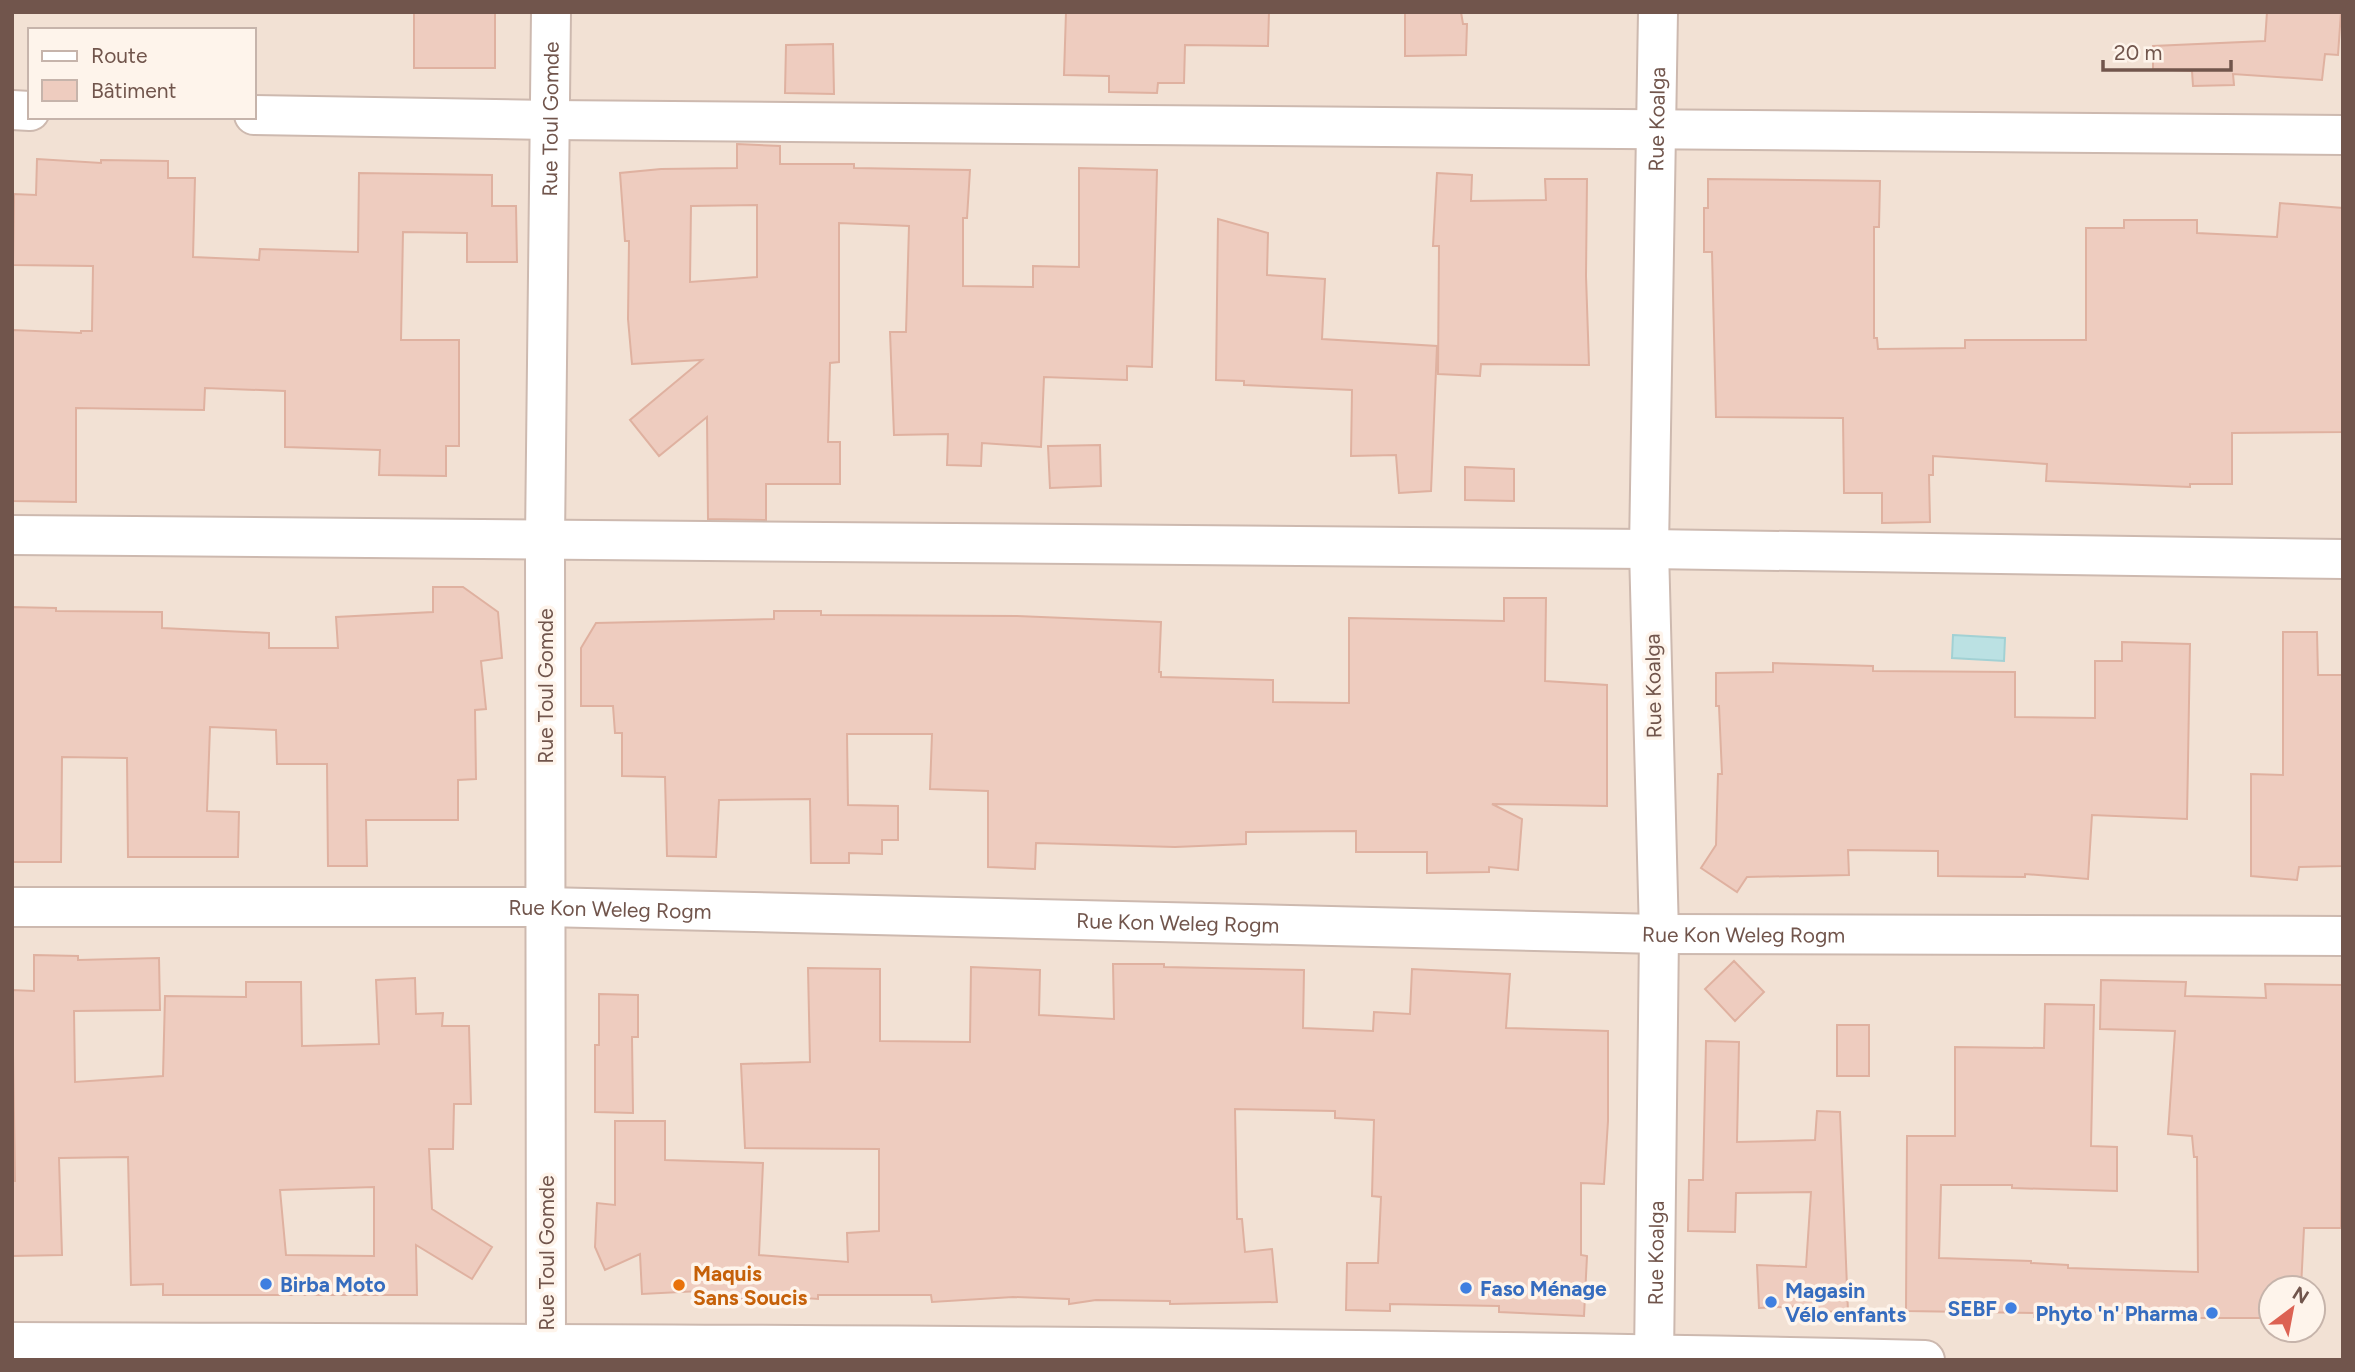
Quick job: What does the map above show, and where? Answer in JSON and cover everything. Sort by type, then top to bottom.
[{"type":"street","name":"Rue Toul Gomde","points":[[546,1352],[545,539],[551,12]]},
{"type":"street","name":"Rue Koalga","points":[[1654,1357],[1659,934],[1649,549],[1658,12]]},
{"type":"street","points":[[256,115],[549,120],[2343,135]]},
{"type":"street","points":[[12,535],[1649,549],[2343,559]]},
{"type":"street","name":"Rue Kon Weleg Rogm","points":[[12,907],[545,907],[1659,934],[2343,936]]},
{"type":"street","points":[[12,1342],[546,1352],[1925,1360]]},
{"type":"shaded area","points":[[12,12],[2343,12],[2343,1360],[12,1360]]},
{"type":"water","points":[[1953,635],[2005,638],[2004,661],[1952,658]]},
{"type":"building","points":[[414,12],[495,12],[495,68],[414,68]]},
{"type":"building","points":[[1066,12],[1269,12],[1268,46],[1185,45],[1184,83],[1158,83],[1157,93],[1109,92],[1109,76],[1064,75]]},
{"type":"building","points":[[1405,12],[1461,12],[1463,24],[1467,24],[1466,55],[1405,56]]},
{"type":"building","points":[[2267,12],[2341,12],[2338,55],[2325,54],[2322,80],[2233,74],[2234,85],[2193,86],[2192,71],[2153,69],[2153,46],[2265,41]]},
{"type":"building","points":[[833,44],[834,94],[785,93],[786,45]]},
{"type":"building","points":[[737,144],[780,146],[780,164],[854,164],[854,168],[970,170],[967,218],[963,218],[963,286],[1033,287],[1033,266],[1079,267],[1079,168],[1157,170],[1152,367],[1127,366],[1127,380],[1044,377],[1041,447],[982,443],[981,466],[947,465],[948,434],[894,435],[890,332],[906,332],[909,226],[839,223],[839,362],[830,363],[828,442],[840,442],[840,484],[766,484],[766,520],[708,519],[707,417],[659,456],[630,420],[702,360],[632,364],[628,319],[629,241],[625,241],[620,173],[661,169],[737,168]],"holes":[[[757,205],[757,277],[690,282],[691,206]]]},
{"type":"building","points":[[37,159],[101,163],[101,160],[168,161],[168,178],[195,178],[193,257],[259,260],[260,249],[358,252],[359,173],[492,175],[492,206],[516,206],[517,262],[467,262],[467,233],[403,232],[401,340],[459,340],[459,446],[446,446],[446,476],[379,475],[380,450],[285,447],[285,391],[205,388],[204,410],[76,408],[76,502],[12,501],[13,330],[81,333],[92,331],[93,266],[13,265],[14,194],[36,195]]},
{"type":"building","points":[[1437,173],[1472,175],[1471,201],[1546,200],[1545,179],[1587,179],[1589,365],[1481,364],[1480,376],[1438,374],[1439,246],[1433,246]]},
{"type":"building","points":[[1708,179],[1880,181],[1879,227],[1874,227],[1874,338],[1877,338],[1878,349],[1965,348],[1965,340],[2086,340],[2086,228],[2124,228],[2124,220],[2197,220],[2197,233],[2277,237],[2280,203],[2343,208],[2343,432],[2232,433],[2232,484],[2190,484],[2190,487],[2046,481],[2047,464],[1933,456],[1933,475],[1929,475],[1930,522],[1882,523],[1882,493],[1844,493],[1843,418],[1716,417],[1712,252],[1704,252],[1704,208],[1708,208]]},
{"type":"building","points":[[1218,219],[1268,233],[1267,275],[1325,279],[1322,339],[1437,346],[1431,491],[1399,493],[1396,455],[1351,456],[1352,390],[1244,385],[1244,381],[1216,380]]},
{"type":"building","points":[[1100,445],[1101,486],[1050,488],[1048,446]]},
{"type":"building","points":[[1465,467],[1514,469],[1514,501],[1465,500]]},
{"type":"building","points":[[433,587],[463,587],[498,612],[502,658],[481,661],[486,709],[475,710],[476,779],[458,780],[458,820],[366,820],[367,866],[328,866],[327,764],[277,764],[276,730],[210,727],[207,811],[239,812],[238,857],[128,857],[127,758],[62,757],[61,862],[12,862],[12,607],[56,608],[56,611],[162,612],[162,628],[269,633],[269,648],[338,648],[336,617],[433,612]]},
{"type":"building","points":[[1504,598],[1546,598],[1545,681],[1607,685],[1607,806],[1492,804],[1522,819],[1518,870],[1489,867],[1489,872],[1427,873],[1427,852],[1356,852],[1356,831],[1246,832],[1246,844],[1175,847],[1036,843],[1035,869],[988,867],[988,791],[930,789],[932,734],[847,734],[848,805],[898,806],[898,840],[882,840],[882,854],[849,853],[849,863],[811,863],[810,799],[719,800],[716,857],[667,856],[665,777],[622,776],[622,733],[615,733],[613,706],[581,706],[581,648],[596,623],[774,619],[774,611],[821,611],[821,615],[1017,616],[1161,622],[1161,677],[1273,680],[1273,702],[1349,703],[1349,618],[1504,621]]},
{"type":"building","points":[[2283,632],[2317,632],[2318,675],[2343,675],[2343,866],[2299,867],[2297,880],[2251,876],[2251,774],[2283,775]]},
{"type":"building","points":[[2122,642],[2190,644],[2187,819],[2092,815],[2088,879],[2025,874],[2025,877],[1938,876],[1938,851],[1848,850],[1849,875],[1747,877],[1737,892],[1701,868],[1716,845],[1718,774],[1722,774],[1716,673],[1773,672],[1773,663],[1873,666],[1873,671],[2015,672],[2015,717],[2095,718],[2095,661],[2122,661]]},
{"type":"building","points":[[34,955],[78,956],[78,960],[159,958],[160,1010],[74,1011],[75,1082],[163,1076],[165,996],[246,997],[246,982],[301,982],[302,1046],[379,1044],[376,980],[415,978],[416,1014],[443,1013],[442,1026],[469,1026],[471,1104],[454,1104],[453,1149],[429,1149],[432,1209],[492,1247],[472,1279],[416,1245],[417,1295],[163,1295],[163,1284],[131,1285],[128,1157],[59,1158],[62,1255],[12,1256],[12,1181],[15,1181],[12,990],[34,991]],"holes":[[[374,1187],[374,1256],[286,1255],[280,1190]]]},
{"type":"building","points":[[1734,961],[1764,992],[1735,1021],[1705,989]]},
{"type":"building","points":[[1113,964],[1304,970],[1303,1028],[1373,1031],[1374,1012],[1410,1014],[1412,969],[1510,974],[1506,1028],[1608,1031],[1608,1121],[1604,1184],[1581,1183],[1581,1255],[1587,1256],[1584,1316],[1499,1312],[1499,1306],[1390,1304],[1390,1311],[1346,1310],[1347,1263],[1378,1263],[1381,1197],[1372,1196],[1374,1120],[1335,1118],[1335,1111],[1235,1109],[1237,1219],[1242,1219],[1245,1252],[1272,1249],[1277,1302],[1170,1304],[1170,1301],[1096,1300],[1069,1304],[1069,1299],[1013,1297],[932,1302],[931,1295],[818,1295],[818,1299],[762,1295],[761,1300],[699,1296],[700,1291],[642,1294],[640,1254],[605,1270],[595,1247],[597,1203],[615,1205],[615,1121],[665,1121],[665,1160],[763,1163],[759,1255],[848,1262],[847,1233],[879,1231],[879,1149],[745,1148],[741,1064],[810,1062],[808,968],[880,969],[880,1041],[970,1042],[971,967],[1040,970],[1039,1015],[1114,1019]]},
{"type":"building","points":[[2101,980],[2186,982],[2185,996],[2266,998],[2265,984],[2343,985],[2341,1228],[2304,1228],[2302,1274],[2257,1274],[2257,1318],[2196,1318],[2196,1314],[2086,1312],[2086,1317],[2034,1317],[2034,1313],[1906,1311],[1907,1136],[1955,1136],[1955,1047],[2044,1048],[2045,1004],[2094,1005],[2091,1146],[2117,1147],[2117,1191],[2012,1188],[2012,1185],[1941,1185],[1939,1258],[2031,1261],[2068,1265],[2068,1268],[2198,1272],[2197,1157],[2194,1157],[2192,1136],[2168,1134],[2175,1031],[2100,1029]]},
{"type":"building","points":[[599,994],[638,995],[638,1037],[632,1037],[633,1113],[595,1112],[595,1045],[599,1045]]},
{"type":"building","points":[[1837,1025],[1869,1025],[1869,1076],[1837,1076]]},
{"type":"building","points":[[1706,1041],[1739,1042],[1737,1142],[1815,1140],[1817,1111],[1840,1112],[1848,1312],[1803,1311],[1803,1306],[1759,1308],[1757,1265],[1806,1267],[1811,1192],[1736,1193],[1735,1232],[1688,1231],[1689,1180],[1703,1180]]},
{"type":"place","name":"Birba Moto","points":[[266,1284]]},
{"type":"place","name":"Maquis Sans Soucis","points":[[679,1285]]},
{"type":"place","name":"Faso Ménage","points":[[1466,1288]]},
{"type":"place","name":"Magasin Vélo enfants","points":[[1771,1302]]},
{"type":"place","name":"SEBF","points":[[2011,1308]]},
{"type":"place","name":"Phyto 'n' Pharma","points":[[2212,1313]]}]
